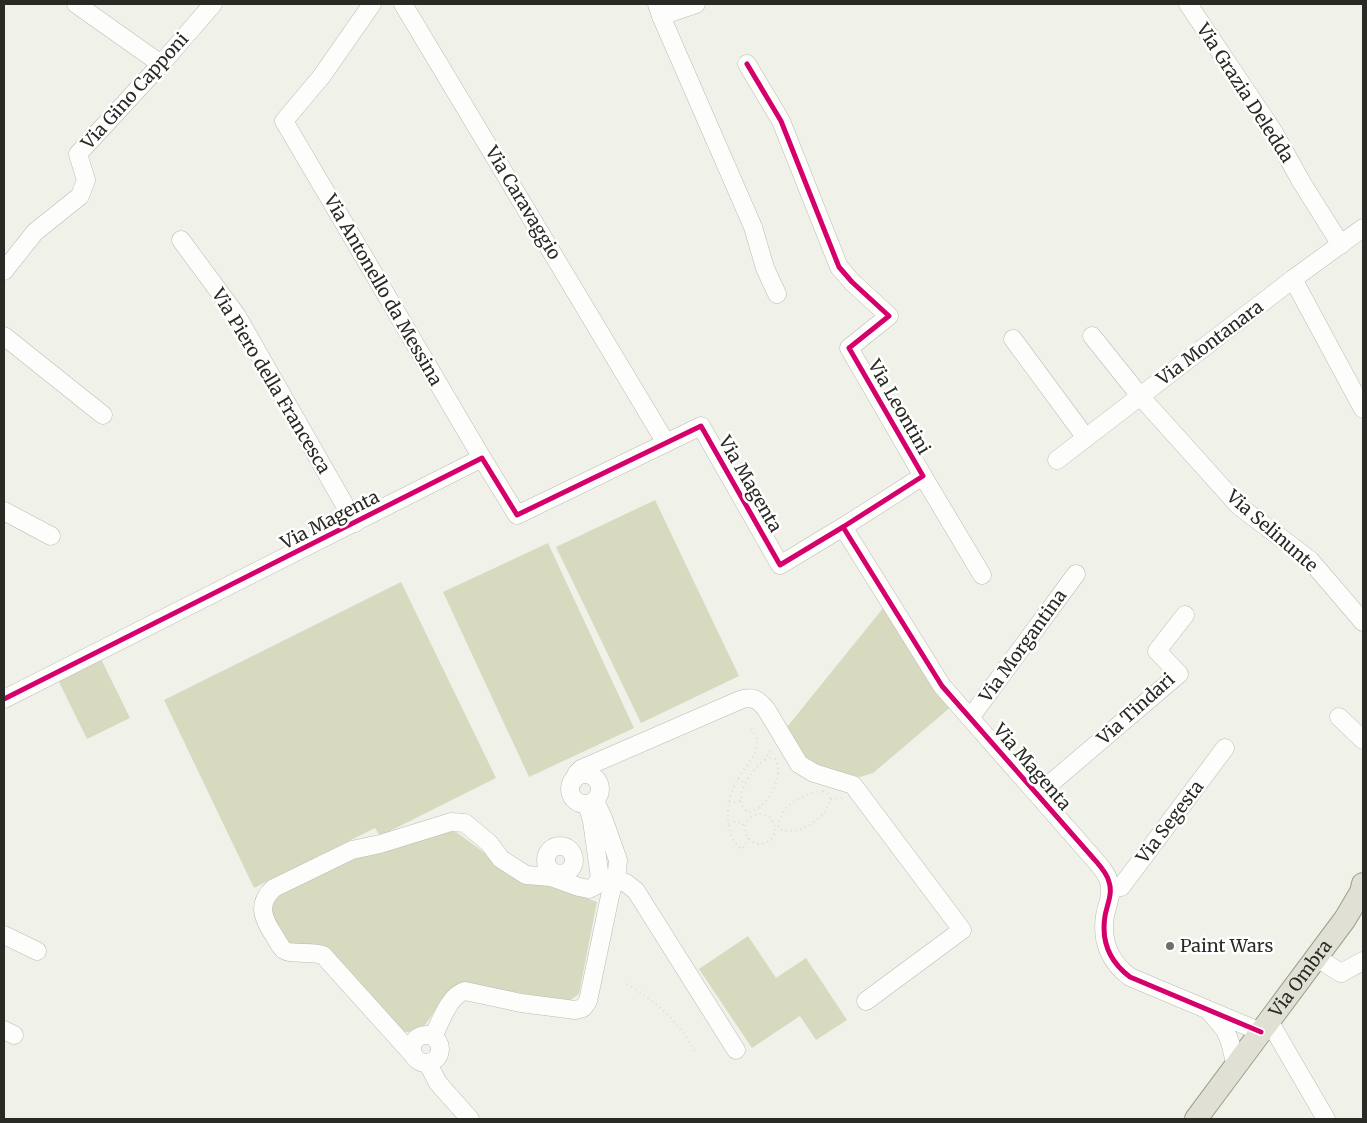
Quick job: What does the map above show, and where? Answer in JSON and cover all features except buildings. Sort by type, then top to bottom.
[{"type":"main road","name":"Via Ombra","points":[[1196,1119],[1345,919],[1361,892],[1363,884]]},
{"type":"street","points":[[76,4],[160,64]]},
{"type":"street","name":"Via Gino Capponi","points":[[4,271],[35,232],[80,196],[86,180],[78,154],[213,4]]},
{"type":"street","name":"Via Antonello da Messina","points":[[372,4],[321,77],[284,121],[482,458]]},
{"type":"street","name":"Via Caravaggio","points":[[404,4],[666,442]]},
{"type":"street","points":[[696,4],[659,10],[753,226],[765,268],[777,294]]},
{"type":"street","name":"Via Grazia Deledda","points":[[1188,4],[1274,132],[1302,183],[1341,245]]},
{"type":"street","name":"Via Leontini","points":[[747,64],[781,122],[839,267],[852,282],[889,316],[849,348],[923,476],[843,528]]},
{"type":"street","name":"Via Montanara","points":[[1058,460],[1293,279],[1363,228]]},
{"type":"street","name":"Via Piero della Francesca","points":[[181,240],[237,316],[355,523]]},
{"type":"street","points":[[1293,279],[1363,410]]},
{"type":"street","points":[[4,336],[103,415]]},
{"type":"street","name":"Via Selinunte","points":[[1092,336],[1140,396],[1239,506],[1310,560],[1363,622]]},
{"type":"street","points":[[1013,339],[1086,438]]},
{"type":"street","name":"Via Magenta","points":[[4,699],[482,458],[517,515],[701,426],[780,565],[843,528],[942,686],[1100,866],[1110,881],[1110,888]]},
{"type":"street","points":[[923,476],[982,574]]},
{"type":"street","points":[[4,511],[51,536]]},
{"type":"street","name":"Via Morgantina","points":[[970,718],[1076,574]]},
{"type":"street","name":"Via Tindari","points":[[1038,794],[1179,674],[1158,651],[1186,616]]},
{"type":"street","points":[[594,798],[578,802],[572,796],[570,788],[581,769],[740,700],[754,698],[760,702],[799,764],[814,773],[853,785],[962,930],[866,1001]]},
{"type":"street","points":[[1339,717],[1363,740]]},
{"type":"street","points":[[594,798],[612,764],[638,745]]},
{"type":"street","name":"Via Segesta","points":[[1110,888],[1121,887],[1225,748]]},
{"type":"street","points":[[388,1029],[404,1036],[426,1037],[439,1042],[441,1051],[439,1056],[436,1060],[421,1060],[388,1029],[323,955],[283,950],[263,917],[266,895],[274,888],[352,850],[380,844],[452,822],[465,823],[489,843],[501,859],[526,875],[553,875],[579,888],[589,889],[595,886],[600,878],[592,821],[594,798],[599,782],[590,775],[581,775],[574,780]]},
{"type":"street","points":[[470,1119],[412,1051],[412,1046],[415,1040],[426,1037],[453,998],[460,992],[465,991],[521,1003],[566,1009],[575,1010],[583,1008],[588,1001],[618,860],[604,818],[594,798]]},
{"type":"street","points":[[615,879],[626,883],[636,891],[736,1050]]},
{"type":"street","points":[[1110,888],[1110,900],[1105,916],[1104,931],[1108,951],[1121,971],[1130,977],[1208,1009],[1265,1026],[1326,1119]]},
{"type":"street","points":[[4,935],[37,951]]},
{"type":"street","points":[[1317,958],[1341,973],[1363,961]]},
{"type":"street","points":[[1208,1009],[1225,1030],[1236,1066]]},
{"type":"path","points":[[728,824],[738,822],[742,823],[745,828],[748,838],[742,849],[734,841],[728,824],[729,802],[738,779],[756,752],[756,736],[751,729]]},
{"type":"path","points":[[775,759],[778,764],[776,785],[762,806],[756,811],[747,812],[744,809],[741,800],[745,784],[750,774],[765,760],[775,759]]},
{"type":"path","points":[[738,779],[745,784]]},
{"type":"path","points":[[775,826],[787,832],[798,831],[812,824],[829,805],[831,799],[829,794],[815,792],[795,801],[786,808],[778,822],[778,826]]},
{"type":"path","points":[[729,802],[741,800]]},
{"type":"path","points":[[752,812],[754,816]]},
{"type":"path","points":[[745,828],[749,819],[760,814],[773,821],[775,826],[772,837],[764,843],[754,842],[748,838]]},
{"type":"path","points":[[627,984],[662,1008],[688,1038],[696,1054]]},
{"type":"green space","points":[[655,500],[739,676],[641,723],[556,547]]},
{"type":"green space","points":[[548,543],[634,728],[529,777],[443,592]]},
{"type":"green space","points":[[401,582],[496,778],[380,836],[375,828],[254,888],[164,700]]},
{"type":"green space","points":[[884,607],[952,706],[873,773],[860,777],[822,767],[810,761],[805,757],[787,727]]},
{"type":"green space","points":[[101,659],[130,718],[87,739],[58,680]]},
{"type":"green space","points":[[452,829],[522,880],[549,884],[597,902],[579,994],[569,1001],[464,984],[449,990],[425,1025],[414,1031],[401,1031],[330,953],[286,945],[271,912],[279,893],[353,855]]},
{"type":"green space","points":[[748,936],[776,978],[806,958],[847,1020],[816,1040],[800,1016],[752,1048],[699,969]]},
{"type":"cycle path","points":[[747,64],[781,121],[839,267],[852,282],[889,316],[849,348],[923,476],[843,527]]},
{"type":"cycle path","points":[[4,699],[482,458],[517,515],[701,426],[780,565],[843,527],[942,686],[1105,873],[1110,890],[1104,934],[1108,950],[1117,965],[1130,977],[1261,1032]]},
{"type":"place","name":"Paint Wars","points":[[1170,946]]}]
